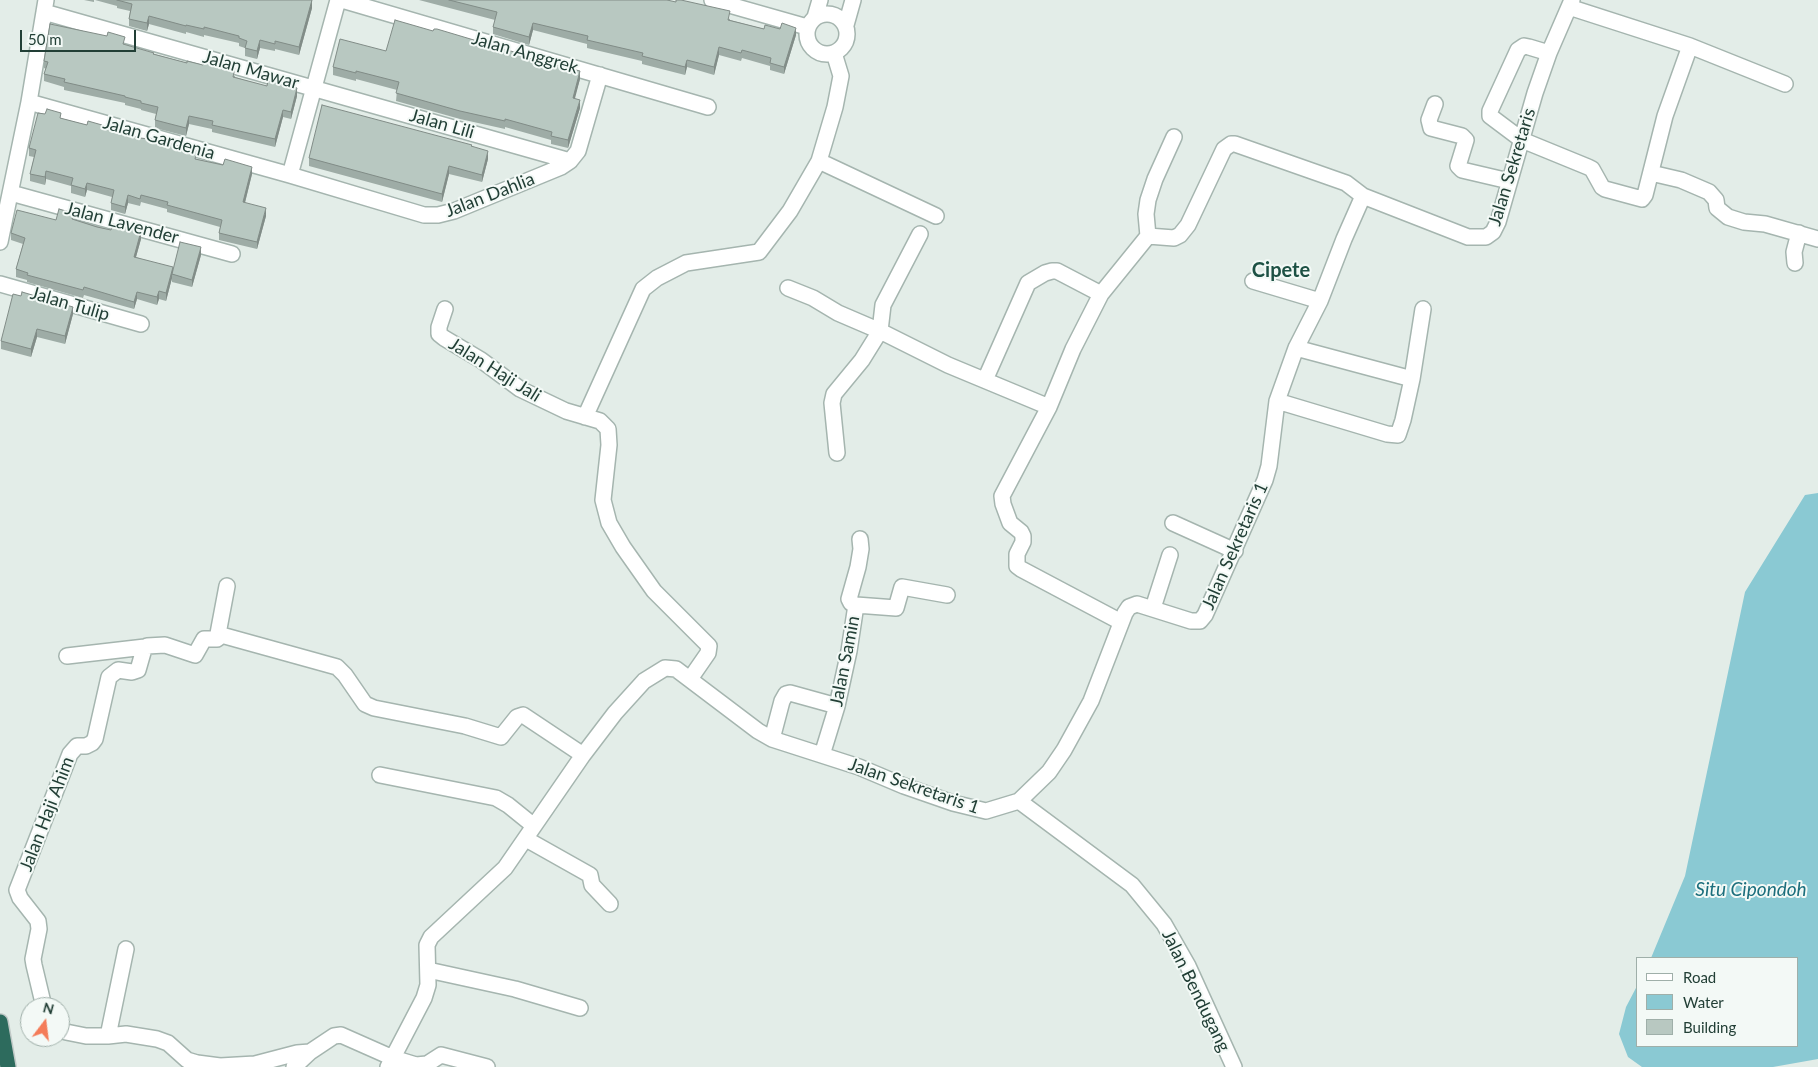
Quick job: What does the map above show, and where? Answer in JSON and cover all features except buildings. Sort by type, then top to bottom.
[{"type":"highway","points":[[0,1022],[8,1067]]},
{"type":"street","name":"Jalan Anggrek","points":[[340,0],[708,107]]},
{"type":"street","points":[[290,175],[340,0]]},
{"type":"street","points":[[712,0],[811,22]]},
{"type":"street","points":[[811,22],[821,14],[836,15],[846,25],[848,30],[843,47],[834,53],[823,54],[814,49],[808,40],[811,22],[820,0]]},
{"type":"street","points":[[846,25],[854,0]]},
{"type":"street","points":[[1571,3],[1690,46],[1786,84]]},
{"type":"street","name":"Jalan Sekretaris","points":[[1148,236],[1174,238],[1180,235],[1188,225],[1224,149],[1231,144],[1235,144],[1346,183],[1363,196],[1468,237],[1486,237],[1492,232],[1498,222],[1548,54],[1571,3]]},
{"type":"street","points":[[0,242],[11,193],[45,6]]},
{"type":"street","name":"Jalan Mawar","points":[[45,6],[314,87]]},
{"type":"street","points":[[1548,54],[1529,47],[1518,50],[1490,111],[1492,118],[1522,140],[1592,169],[1605,189],[1642,199],[1645,195],[1665,116],[1690,46]]},
{"type":"street","points":[[585,417],[643,290],[657,278],[686,263],[759,252],[790,211],[818,161],[835,107],[841,76],[834,53]]},
{"type":"street","points":[[570,161],[578,151],[600,75]]},
{"type":"street","name":"Jalan Lili","points":[[314,87],[570,161]]},
{"type":"street","name":"Jalan Gardenia","points":[[28,102],[290,175]]},
{"type":"street","points":[[1435,104],[1429,120],[1431,128],[1462,136],[1466,140],[1458,166],[1462,170],[1509,181]]},
{"type":"street","points":[[1121,622],[1017,566],[1017,554],[1023,542],[1023,536],[1010,523],[1002,496],[1049,407],[1073,349],[1101,294],[1148,236],[1146,214],[1148,200],[1155,179],[1174,137]]},
{"type":"street","name":"Jalan Dahlia","points":[[290,175],[424,215],[438,215],[552,171],[570,161]]},
{"type":"street","points":[[818,161],[936,216]]},
{"type":"street","points":[[1651,173],[1681,180],[1709,192],[1716,200],[1717,208],[1728,216],[1744,222],[1765,224],[1818,239]]},
{"type":"street","name":"Jalan Lavender","points":[[11,193],[232,254]]},
{"type":"street","name":"Jalan Sekretaris 1","points":[[391,1062],[424,998],[428,985],[427,945],[431,937],[505,868],[583,755],[615,713],[644,681],[659,670],[670,667],[676,669],[758,731],[772,738],[860,767],[912,789],[986,811],[1019,801],[1049,772],[1064,750],[1091,701],[1121,622],[1125,613],[1133,604],[1154,608],[1190,621],[1200,621],[1205,615],[1265,480],[1269,466],[1276,401],[1296,348],[1320,301],[1363,196]]},
{"type":"street","points":[[1795,263],[1794,252],[1799,233]]},
{"type":"street","points":[[837,453],[832,402],[834,394],[862,360],[880,331],[883,305],[920,234]]},
{"type":"street","points":[[985,380],[1028,283],[1045,273],[1057,271],[1101,294]]},
{"type":"street","points":[[1253,281],[1320,301]]},
{"type":"street","name":"Jalan Tulip","points":[[0,284],[140,324]]},
{"type":"street","points":[[788,288],[813,298],[838,314],[880,331],[948,365],[1049,407]]},
{"type":"street","name":"Jalan Haji Jali","points":[[445,309],[439,327],[439,334],[444,338],[481,360],[520,389],[566,411],[600,421],[609,432],[603,500],[609,523],[623,547],[654,591],[709,646],[708,653],[690,679]]},
{"type":"street","points":[[1276,401],[1387,434],[1398,435],[1412,379],[1422,309]]},
{"type":"street","points":[[1296,348],[1412,379]]},
{"type":"street","points":[[1173,523],[1235,550]]},
{"type":"street","name":"Jalan Samin","points":[[822,755],[837,706],[849,651],[856,605],[850,603],[849,599],[858,568],[860,539]]},
{"type":"street","points":[[1154,608],[1170,555]]},
{"type":"street","points":[[217,639],[227,586]]},
{"type":"street","points":[[856,605],[896,608],[902,586],[946,595]]},
{"type":"street","points":[[67,656],[165,645],[195,655],[204,639],[217,639],[225,636],[337,667],[345,675],[365,704],[374,708],[465,726],[501,736],[504,735],[517,717],[523,715],[583,755]]},
{"type":"street","name":"Jalan Haji Ahim","points":[[42,997],[33,959],[39,929],[38,921],[20,898],[17,890],[70,754],[77,746],[92,744],[95,739],[109,677],[118,670],[132,672],[138,670],[145,647]]},
{"type":"street","points":[[772,738],[782,701],[786,694],[790,693],[837,706]]},
{"type":"street","points":[[380,775],[496,798],[534,826]]},
{"type":"street","name":"Jalan Bendugang","points":[[1019,801],[1132,885],[1164,924],[1188,966],[1234,1067]]},
{"type":"street","points":[[526,839],[588,873],[592,879],[592,885],[610,904]]},
{"type":"street","points":[[108,1036],[126,949]]},
{"type":"street","points":[[428,970],[515,989],[580,1008]]},
{"type":"street","points":[[70,1033],[108,1036],[126,1034],[157,1039],[168,1043],[187,1060],[220,1066],[254,1064],[297,1053],[310,1052]]},
{"type":"street","points":[[294,1067],[310,1052],[334,1036],[341,1035],[391,1062],[421,1065],[442,1056],[487,1067]]},
{"type":"water","name":"Situ Cipondoh","points":[[1818,493],[1818,1059],[1773,1067],[1642,1067],[1628,1057],[1619,1034],[1626,1007],[1636,988],[1636,1047],[1798,1047],[1798,957],[1651,957],[1685,876],[1745,592],[1805,495]]},
{"type":"district","name":"Cipete","points":[[1281,271]]}]
